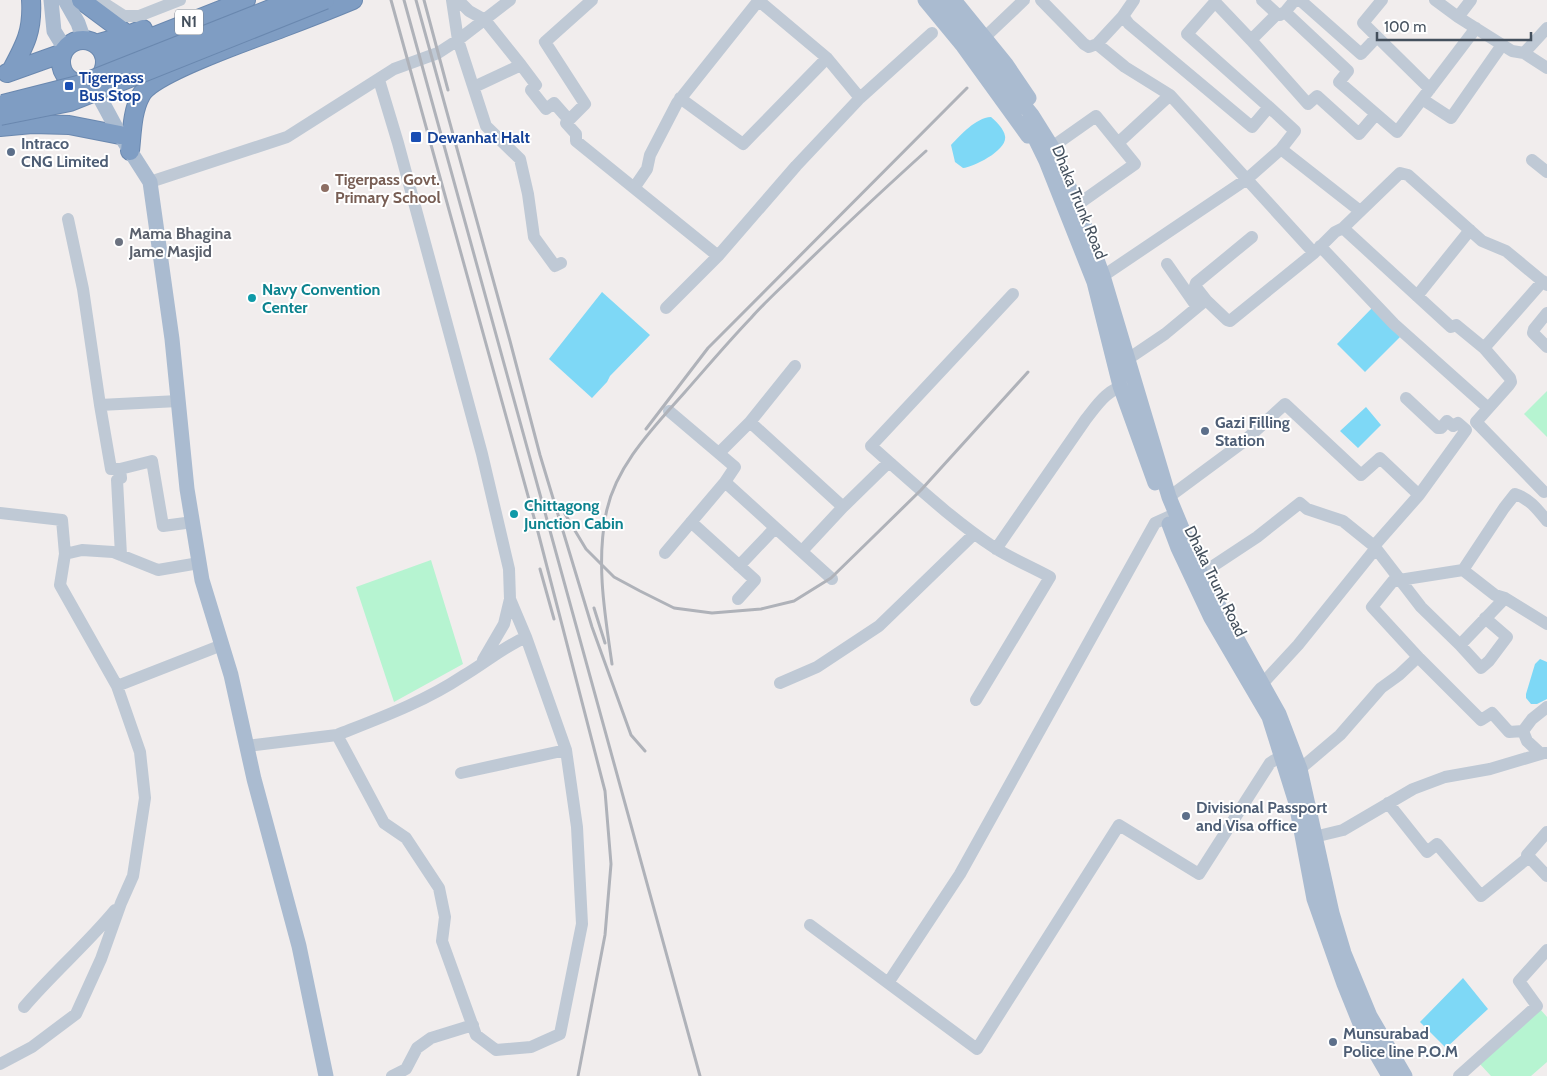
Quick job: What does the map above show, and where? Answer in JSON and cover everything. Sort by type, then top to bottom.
[{"type":"highway","points":[[6,74],[22,50],[30,32],[32,17],[31,0]]},
{"type":"highway","points":[[81,0],[130,40]]},
{"type":"highway","name":"N1","points":[[92,83],[101,76],[105,63],[130,40],[215,0]]},
{"type":"highway","name":"N1","points":[[6,74],[64,51],[73,42],[130,40],[246,0]]},
{"type":"highway","points":[[0,104],[78,85],[293,0]]},
{"type":"highway","points":[[0,116],[70,102],[325,0]]},
{"type":"highway","points":[[130,150],[126,132],[141,94],[150,85],[202,58],[353,0]]},
{"type":"highway","points":[[90,42],[104,54],[105,63],[189,34],[204,35]]},
{"type":"highway","points":[[64,51],[61,64],[69,80],[80,84],[92,83]]},
{"type":"highway","points":[[0,116],[39,100],[69,80]]},
{"type":"highway","points":[[0,127],[32,124],[126,132]]},
{"type":"main road","points":[[51,0],[54,31],[64,51]]},
{"type":"main road","points":[[65,0],[90,42]]},
{"type":"main road","points":[[925,0],[1049,150]]},
{"type":"main road","name":"Dhaka Trunk Road","points":[[938,0],[1032,115],[1077,205],[1103,276],[1135,381],[1169,497],[1178,548],[1211,618],[1269,717],[1296,803],[1314,899],[1363,1031],[1389,1076]]},
{"type":"main road","name":"Dhaka Trunk Road","points":[[954,0],[1006,64],[1044,126],[1049,150],[1094,282],[1120,386],[1156,487],[1201,574],[1279,714],[1300,770],[1332,913],[1344,953],[1370,1016],[1405,1076]]},
{"type":"main road","points":[[92,83],[126,132]]},
{"type":"main road","name":"Dhaka Trunk Road","points":[[1016,97],[1049,150]]},
{"type":"main road","points":[[130,150],[150,182],[172,340],[187,489],[202,580],[231,674],[254,779],[299,946],[326,1076]]},
{"type":"street","points":[[99,0],[124,16],[139,16],[180,0]]},
{"type":"street","points":[[452,0],[458,40],[486,126],[520,159],[528,194],[534,237],[556,266],[561,263]]},
{"type":"street","points":[[458,0],[469,11],[485,20],[536,85],[530,90],[546,109],[554,103],[569,120]]},
{"type":"street","points":[[150,182],[287,137],[394,69],[438,53],[510,0]]},
{"type":"street","points":[[592,0],[545,42],[585,104],[566,123],[576,134],[576,141],[718,256]]},
{"type":"street","points":[[634,188],[644,174],[650,155],[680,98],[759,0],[827,58],[860,98]]},
{"type":"street","points":[[984,38],[1024,0]]},
{"type":"street","points":[[1041,0],[1089,47],[1097,44],[1123,16],[1134,0]]},
{"type":"street","points":[[1262,0],[1281,13],[1348,71],[1339,82],[1397,132],[1476,28]]},
{"type":"street","points":[[1252,40],[1295,0]]},
{"type":"street","points":[[1300,0],[1361,54],[1377,36]]},
{"type":"street","points":[[1382,0],[1363,23],[1377,36],[1426,94],[1451,118],[1502,45]]},
{"type":"street","points":[[1435,0],[1502,45],[1512,51],[1524,53],[1547,68]]},
{"type":"street","points":[[1458,16],[1471,0]]},
{"type":"street","points":[[1103,276],[1247,179],[1281,149],[1295,131],[1187,34],[1215,2],[1252,40],[1308,104],[1317,96],[1359,134],[1376,114]]},
{"type":"street","points":[[1123,16],[1129,24],[1252,127],[1268,107]]},
{"type":"street","points":[[1524,53],[1547,28]]},
{"type":"street","points":[[666,308],[718,256],[796,166],[860,98],[932,33]]},
{"type":"street","points":[[1097,44],[1125,67],[1170,95],[1247,179],[1317,249],[1394,324],[1488,408]]},
{"type":"street","points":[[680,98],[743,144],[827,58]]},
{"type":"street","points":[[474,87],[521,65]]},
{"type":"street","points":[[378,80],[398,143],[482,454],[509,569],[510,599],[504,624],[481,664]]},
{"type":"street","points":[[1118,143],[1170,95]]},
{"type":"street","points":[[1049,150],[1096,116],[1135,164],[1077,205]]},
{"type":"street","points":[[1281,149],[1360,211]]},
{"type":"street","points":[[1532,160],[1547,172]]},
{"type":"street","points":[[1167,264],[1202,303],[1230,321],[1317,249],[1334,232],[1343,228],[1400,173],[1408,175],[1462,221],[1482,241],[1506,251],[1544,278],[1484,348]]},
{"type":"street","points":[[68,219],[83,289],[100,405],[112,469],[120,469],[152,461],[163,526],[193,522]]},
{"type":"street","points":[[1343,228],[1451,327],[1456,325],[1484,348],[1510,378],[1511,382],[1477,423],[1545,491],[1532,503]]},
{"type":"street","points":[[1417,296],[1470,230]]},
{"type":"street","points":[[1202,303],[1195,286],[1196,283],[1252,237]]},
{"type":"street","points":[[976,700],[1050,576],[996,549],[974,534],[871,446],[1013,294]]},
{"type":"street","points":[[1128,358],[1165,334],[1202,303]]},
{"type":"street","points":[[1547,314],[1534,329],[1533,333],[1547,347]]},
{"type":"street","points":[[720,453],[750,422],[795,366]]},
{"type":"street","points":[[996,549],[1086,419],[1110,391],[1135,381]]},
{"type":"street","points":[[1262,683],[1298,645],[1375,547],[1419,495],[1466,430],[1458,423],[1453,426],[1447,421],[1441,428],[1438,428],[1406,398]]},
{"type":"street","points":[[100,405],[178,401]]},
{"type":"street","points":[[1169,497],[1242,443],[1285,404],[1361,475],[1380,458],[1419,495]]},
{"type":"street","points":[[665,552],[725,482],[735,467],[669,411]]},
{"type":"street","points":[[750,422],[843,507]]},
{"type":"street","points":[[802,552],[843,507],[889,462]]},
{"type":"street","points":[[120,469],[121,478],[117,480],[121,555]]},
{"type":"street","points":[[725,482],[832,579]]},
{"type":"street","points":[[1463,570],[1515,494],[1521,495],[1532,503],[1547,521]]},
{"type":"street","points":[[1201,574],[1257,537],[1300,503],[1307,509],[1343,521],[1375,547],[1421,607],[1481,668],[1489,661],[1507,637],[1485,618]]},
{"type":"street","points":[[0,513],[62,520],[65,554],[60,585],[117,686],[140,752],[145,798],[134,876],[121,902],[101,959],[76,1014],[32,1047],[0,1064]]},
{"type":"street","points":[[888,983],[960,874],[1154,523],[1171,516]]},
{"type":"street","points":[[691,522],[755,580],[738,599]]},
{"type":"street","points":[[739,566],[775,528]]},
{"type":"street","points":[[780,683],[817,668],[879,626],[974,534]]},
{"type":"street","points":[[65,554],[82,550],[113,552],[158,570],[200,563]]},
{"type":"street","points":[[1547,623],[1505,598],[1495,595],[1463,570],[1394,580],[1372,607],[1418,657],[1481,720],[1492,712],[1509,732],[1523,731],[1532,719],[1547,707]]},
{"type":"street","points":[[1460,645],[1505,598]]},
{"type":"street","points":[[337,734],[384,823],[406,838],[439,888],[445,917],[442,941],[476,1035],[496,1050],[531,1047],[560,1034],[582,924],[577,827],[566,750],[526,637],[510,599]]},
{"type":"street","points":[[247,746],[337,734],[401,710],[463,676],[508,645],[526,637]]},
{"type":"street","points":[[117,686],[222,645]]},
{"type":"street","points":[[1300,770],[1340,736],[1381,688],[1399,675],[1418,657]]},
{"type":"street","points":[[1523,731],[1527,741],[1544,754]]},
{"type":"street","points":[[461,773],[566,750]]},
{"type":"street","points":[[1314,837],[1342,830],[1413,789],[1445,777],[1544,754]]},
{"type":"street","points":[[810,925],[976,1049],[1119,825],[1199,874],[1270,763],[1281,756]]},
{"type":"street","points":[[1388,803],[1427,852],[1437,844],[1481,896],[1529,857]]},
{"type":"street","points":[[1547,832],[1527,855],[1547,876]]},
{"type":"street","points":[[24,1007],[100,928],[121,902]]},
{"type":"street","points":[[1458,1076],[1537,1006],[1519,981],[1547,950]]},
{"type":"street","points":[[392,1076],[406,1069],[416,1048],[431,1038],[473,1025]]},
{"type":"green space","points":[[1547,391],[1547,437],[1524,414]]},
{"type":"green space","points":[[431,560],[463,664],[394,702],[356,587]]},
{"type":"green space","points":[[1540,1009],[1547,1017],[1547,1062],[1531,1076],[1491,1076],[1479,1063]]},
{"type":"water","points":[[991,117],[1003,131],[1005,141],[989,157],[975,165],[963,168],[955,162],[951,145],[979,120]]},
{"type":"water","points":[[602,292],[650,335],[610,376],[592,398],[549,359]]},
{"type":"water","points":[[1372,308],[1400,337],[1365,372],[1337,344]]},
{"type":"water","points":[[1366,407],[1381,425],[1358,448],[1340,431]]},
{"type":"water","points":[[1540,659],[1547,662],[1547,699],[1537,704],[1531,704],[1526,698],[1526,694],[1535,664]]},
{"type":"water","points":[[1463,978],[1488,1009],[1446,1048],[1420,1022]]},
{"type":"railway","points":[[391,0],[538,532],[605,791],[611,864],[605,935],[578,1076]]},
{"type":"railway","points":[[404,0],[700,1076]]},
{"type":"railway","points":[[416,0],[540,455],[592,627],[631,735],[645,751]]},
{"type":"railway","points":[[424,0],[448,90]]},
{"type":"railway","points":[[646,429],[708,348],[967,88]]},
{"type":"railway","points":[[612,664],[603,589],[603,533],[611,496],[627,464],[637,448],[661,419],[763,306],[846,225],[926,151]]},
{"type":"railway","points":[[565,514],[586,549],[614,577],[674,608],[712,613],[761,609],[794,601],[831,578],[873,537],[921,490],[1028,372]]},
{"type":"railway","points":[[540,569],[554,619]]},
{"type":"railway","points":[[594,608],[605,643]]},
{"type":"place","name":"Tigerpass Bus Stop","points":[[69,86]]},
{"type":"place","name":"Dewanhat Halt","points":[[416,137]]},
{"type":"place","name":"Intraco CNG Limited","points":[[11,152]]},
{"type":"place","name":"Tigerpass Govt. Primary School","points":[[325,188]]},
{"type":"place","name":"Mama Bhagina Jame Masjid","points":[[119,242]]},
{"type":"place","name":"Navy Convention Center","points":[[252,298]]},
{"type":"place","name":"Gazi Filling Station","points":[[1205,431]]},
{"type":"place","name":"Chittagong Junction Cabin","points":[[514,514]]},
{"type":"place","name":"Divisional Passport and Visa office","points":[[1186,816]]},
{"type":"place","name":"Munsurabad Police line P.O.M","points":[[1333,1042]]}]
